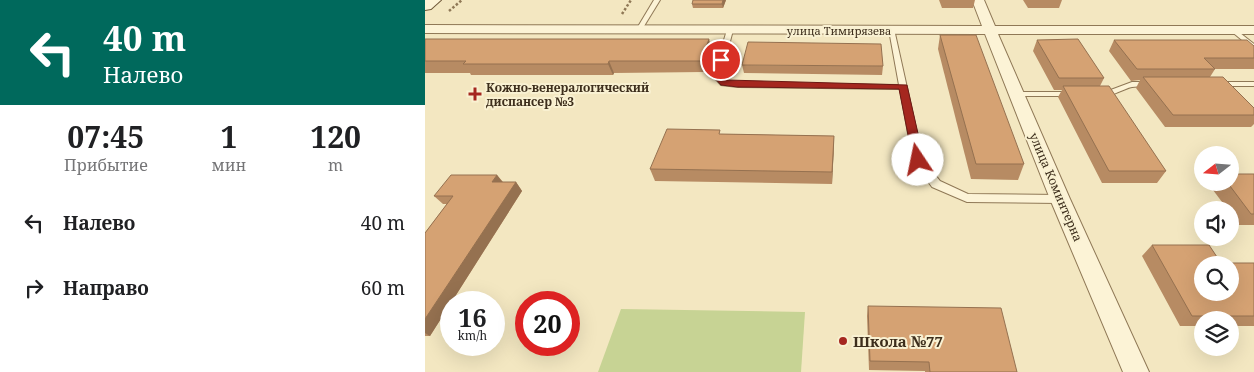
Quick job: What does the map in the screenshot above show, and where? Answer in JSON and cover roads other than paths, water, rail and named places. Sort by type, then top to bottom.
[{"type":"main road","points":[[425,5],[432,0]]},
{"type":"street","name":"улица Коминтерна","points":[[978,0],[1060,199],[1135,372]]},
{"type":"street","name":"улица Тимирязева","points":[[425,29],[1254,30]]},
{"type":"lane","points":[[639,30],[657,0]]},
{"type":"lane","points":[[730,30],[717,76],[724,83],[738,85],[903,87]]},
{"type":"lane","points":[[892,30],[918,160],[936,184],[967,198],[1060,199]]},
{"type":"lane","points":[[1233,30],[1254,48]]},
{"type":"lane","points":[[1018,94],[1109,94],[1132,84],[1159,84]]},
{"type":"lane","points":[[1205,84],[1226,88],[1254,84]]},
{"type":"place","name":"Кожно-венералогический диспансер №3","points":[[475,94]]},
{"type":"place","name":"Школа №77","points":[[843,341]]}]
